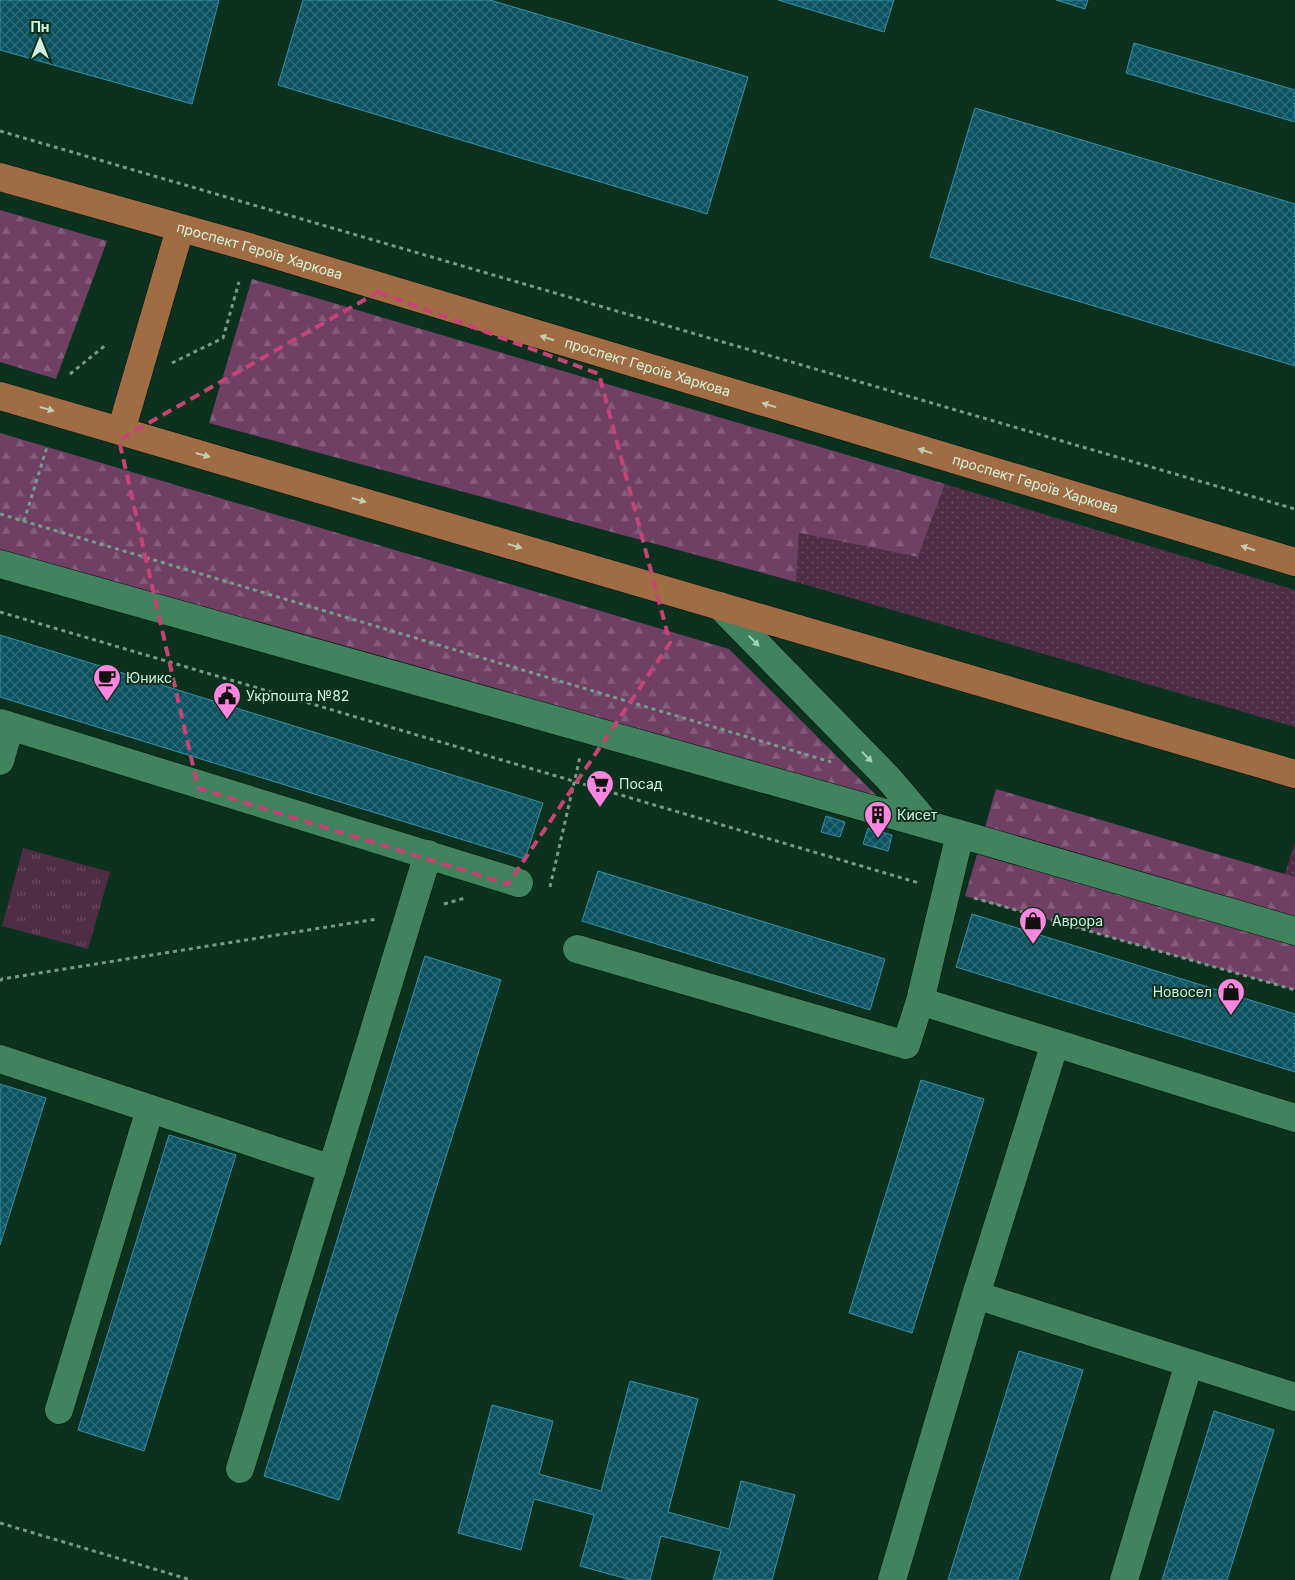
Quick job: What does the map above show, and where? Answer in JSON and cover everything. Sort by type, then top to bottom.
[{"type":"main road","name":"проспект Героїв Харкова","points":[[0,177],[249,247],[1295,562]]},
{"type":"main road","points":[[121,431],[180,229]]},
{"type":"main road","points":[[0,396],[1295,774]]},
{"type":"lane","points":[[0,564],[960,834],[1295,931]]},
{"type":"lane","points":[[720,606],[889,779],[928,825]]},
{"type":"lane","points":[[0,760],[5,724],[519,883]]},
{"type":"lane","points":[[577,949],[906,1045],[920,1001],[960,834]]},
{"type":"lane","points":[[240,1470],[428,854]]},
{"type":"lane","points":[[920,1001],[1295,1118]]},
{"type":"lane","points":[[892,1580],[976,1295],[1055,1043]]},
{"type":"lane","points":[[0,1059],[332,1170]]},
{"type":"lane","points":[[59,1410],[150,1109]]},
{"type":"lane","points":[[976,1295],[1295,1397]]},
{"type":"lane","points":[[1124,1580],[1189,1363]]},
{"type":"path","points":[[0,131],[1295,509]]},
{"type":"path","points":[[171,364],[222,338],[239,282]]},
{"type":"path","points":[[70,374],[107,344]]},
{"type":"path","points":[[24,521],[47,447]]},
{"type":"path","points":[[0,514],[832,762]]},
{"type":"path","points":[[0,612],[946,891],[1295,990]]},
{"type":"path","points":[[519,883],[549,891],[586,729]]},
{"type":"path","points":[[0,981],[11,977],[410,914],[474,896]]},
{"type":"path","points":[[0,1523],[191,1580]]},
{"type":"highlighted area","points":[[378,292],[599,374],[670,643],[508,884],[198,788],[119,440]]},
{"type":"green space","points":[[0,210],[107,241],[56,379],[0,362]]},
{"type":"green space","points":[[252,279],[945,484],[918,557],[799,533],[796,582],[209,423]]},
{"type":"green space","points":[[0,433],[729,649],[878,797],[0,550]]},
{"type":"green space","points":[[945,484],[1295,590],[1295,727],[796,582],[799,533],[918,557]]},
{"type":"green space","points":[[996,789],[1295,877],[1295,990],[965,896]]},
{"type":"green space","points":[[1295,842],[1295,886],[1282,883]]},
{"type":"green space","points":[[23,848],[110,872],[88,949],[2,926]]},
{"type":"building","points":[[0,0],[219,0],[192,104],[0,50]]},
{"type":"building","points":[[303,0],[490,0],[748,77],[707,214],[278,85]]},
{"type":"building","points":[[778,0],[894,0],[884,32]]},
{"type":"building","points":[[1056,0],[1088,0],[1085,9]]},
{"type":"building","points":[[1134,43],[1295,90],[1295,122],[1126,73]]},
{"type":"building","points":[[975,108],[1295,204],[1295,366],[930,257]]},
{"type":"building","points":[[0,635],[543,803],[525,859],[0,697]]},
{"type":"building","points":[[826,816],[845,822],[840,837],[821,832]]},
{"type":"building","name":"Кисет","points":[[868,828],[892,835],[888,851],[863,844]]},
{"type":"building","points":[[598,871],[885,959],[870,1010],[582,921]]},
{"type":"building","points":[[972,914],[1295,1014],[1295,1072],[956,967]]},
{"type":"building","points":[[425,956],[501,980],[339,1500],[264,1476]]},
{"type":"building","points":[[921,1080],[984,1099],[912,1333],[849,1313]]},
{"type":"building","points":[[0,1084],[46,1098],[0,1245]]},
{"type":"building","points":[[169,1135],[236,1155],[144,1451],[78,1430]]},
{"type":"building","points":[[1019,1351],[1083,1370],[1018,1580],[948,1580]]},
{"type":"building","points":[[630,1381],[698,1399],[668,1512],[729,1529],[741,1481],[795,1495],[772,1580],[713,1580],[721,1551],[661,1536],[650,1580],[631,1580],[580,1566],[594,1515],[534,1499],[521,1550],[458,1533],[492,1405],[553,1421],[539,1474],[601,1491]]},
{"type":"building","points":[[1214,1411],[1274,1430],[1227,1580],[1162,1580]]},
{"type":"place","name":"Юникс","points":[[107,702]]},
{"type":"place","name":"Укрпошта №82","points":[[227,720]]},
{"type":"place","name":"Посад","points":[[600,808]]},
{"type":"place","name":"Кисет","points":[[878,839]]},
{"type":"place","name":"Аврора","points":[[1033,945]]},
{"type":"place","name":"Новосел","points":[[1231,1016]]}]
